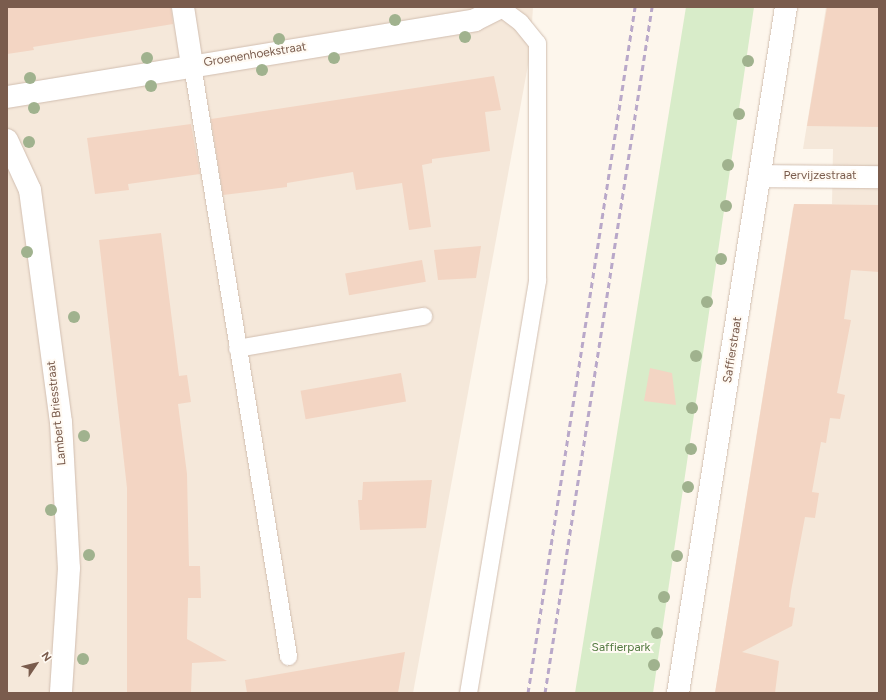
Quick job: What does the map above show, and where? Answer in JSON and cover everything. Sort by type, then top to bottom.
[{"type":"street","points":[[183,7],[192,66]]},
{"type":"street","name":"Groenenhoekstraat","points":[[7,97],[475,20],[501,7]]},
{"type":"street","name":"Saffierstraat","points":[[678,693],[786,7]]},
{"type":"street","name":"Lambert Briesstraat","points":[[7,140],[30,190],[60,422],[69,568],[61,693]]},
{"type":"street","name":"Pervijzestraat","points":[[760,176],[879,177]]},
{"type":"lane","points":[[468,693],[537,280],[537,43],[520,22],[501,7]]},
{"type":"lane","points":[[192,66],[288,656]]},
{"type":"lane","points":[[237,348],[423,316]]},
{"type":"shaded area","points":[[7,7],[533,7],[530,54],[413,693],[7,693]]},
{"type":"shaded area","points":[[826,7],[879,7],[879,693],[715,693],[793,208],[799,204],[832,204],[833,149],[803,149]]},
{"type":"green space","name":"Saffierpark","points":[[686,7],[754,7],[653,693],[575,693]]},
{"type":"building","points":[[7,7],[171,7],[173,24],[33,47],[34,50],[7,54]]},
{"type":"building","points":[[827,7],[879,7],[879,127],[807,126]]},
{"type":"building","points":[[494,76],[501,110],[485,112],[490,151],[432,159],[432,163],[422,165],[431,227],[409,230],[402,183],[356,190],[353,172],[287,183],[287,187],[223,195],[211,119]]},
{"type":"building","points":[[191,124],[200,174],[128,184],[129,190],[95,194],[87,138]]},
{"type":"building","points":[[794,204],[879,205],[879,272],[851,270],[844,319],[851,320],[837,393],[845,395],[840,419],[830,418],[826,443],[821,442],[812,492],[819,493],[815,518],[805,517],[791,591],[789,607],[795,608],[792,626],[742,652],[779,661],[775,693],[715,693]]},
{"type":"building","points":[[161,233],[179,376],[187,375],[191,402],[178,404],[187,474],[189,566],[200,566],[201,598],[188,598],[187,639],[227,661],[192,663],[191,693],[127,693],[127,488],[99,240]]},
{"type":"building","points":[[481,246],[476,278],[438,280],[434,250]]},
{"type":"building","points":[[422,260],[426,282],[349,295],[345,274]]},
{"type":"building","points":[[650,368],[672,373],[676,405],[644,401]]},
{"type":"building","points":[[401,373],[406,402],[306,419],[301,391]]},
{"type":"building","points":[[432,480],[426,528],[360,530],[358,500],[362,500],[363,482]]},
{"type":"building","points":[[405,652],[398,693],[247,693],[245,680]]},
{"type":"railway","points":[[528,693],[635,7]]},
{"type":"railway","points":[[545,693],[652,7]]}]
